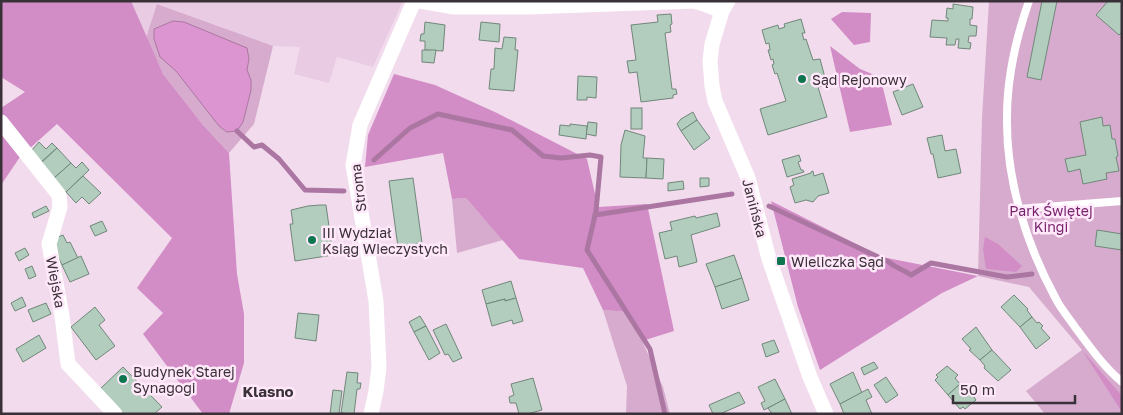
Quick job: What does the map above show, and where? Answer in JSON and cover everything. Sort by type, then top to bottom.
[{"type":"street","name":"Stroma","points":[[371,414],[379,367],[376,301],[353,165],[360,125],[414,1]]},
{"type":"street","points":[[420,1],[454,7],[528,7],[694,2],[725,6]]},
{"type":"street","name":"Janińska","points":[[725,6],[712,44],[710,79],[714,94],[748,178],[769,259],[810,377],[826,414]]},
{"type":"street","name":"Wiejska","points":[[1,122],[58,196],[60,207],[49,244],[62,316],[68,364],[115,414]]},
{"type":"lane","points":[[1029,1],[1022,20],[1012,65],[1007,117],[1011,168],[1019,209],[1035,257],[1056,301],[1087,344],[1122,382]]},
{"type":"lane","points":[[1019,209],[1122,201]]},
{"type":"shaded area","points":[[1,1],[131,1],[163,74],[203,125],[229,153],[237,274],[244,314],[244,363],[229,414],[203,414],[143,334],[163,313],[137,288],[172,238],[57,124],[20,157],[1,185],[1,108],[25,92],[1,77]]},
{"type":"shaded area","points":[[131,1],[403,1],[373,67],[337,57],[329,83],[294,74],[300,47],[273,46],[158,4],[146,38]]},
{"type":"shaded area","points":[[842,12],[871,13],[870,42],[854,45],[831,19]]},
{"type":"shaded area","points":[[173,21],[184,22],[247,48],[249,59],[247,70],[251,80],[251,90],[243,122],[237,131],[227,132],[219,126],[176,71],[160,57],[154,39],[154,29]]},
{"type":"shaded area","points":[[830,46],[860,69],[889,81],[882,84],[892,125],[850,132]]},
{"type":"shaded area","points":[[394,74],[435,85],[497,113],[587,159],[598,207],[647,204],[674,331],[642,341],[629,312],[603,310],[583,268],[519,259],[466,198],[452,199],[443,153],[365,167],[368,135]]},
{"type":"shaded area","points":[[771,201],[882,257],[978,276],[942,293],[820,370],[798,307]]},
{"type":"shaded area","points":[[985,237],[998,244],[1022,266],[1016,272],[986,269],[983,249]]},
{"type":"shaded area","points":[[1082,350],[1122,396],[1122,412]]},
{"type":"green space","name":"Park Świętej Kingi","points":[[989,1],[1122,1],[1122,414],[1045,414],[1026,391],[1082,350],[1029,287],[978,276],[982,118]]},
{"type":"green space","points":[[157,4],[273,46],[254,124],[229,153],[203,125],[163,74],[146,38]]},
{"type":"green space","points":[[466,198],[503,240],[457,253],[452,199]]},
{"type":"green space","points":[[603,310],[629,312],[663,387],[670,414],[626,414],[627,386]]},
{"type":"building","points":[[1042,1],[1057,1],[1041,80],[1027,77]]},
{"type":"building","points":[[1108,1],[1122,1],[1122,32],[1119,35],[1096,15]]},
{"type":"building","points":[[953,4],[973,7],[970,25],[977,26],[976,36],[969,36],[970,49],[958,48],[959,39],[956,39],[955,45],[946,45],[947,38],[930,37],[932,20],[948,21],[948,18],[946,18],[947,8],[953,9]]},
{"type":"building","points":[[671,14],[671,32],[665,33],[672,89],[676,89],[677,94],[673,95],[673,98],[641,102],[637,72],[629,73],[627,61],[636,60],[631,25],[658,22],[657,15]]},
{"type":"building","name":"Sąd Rejonowy","points":[[801,19],[805,33],[802,33],[804,40],[806,39],[813,60],[820,59],[827,85],[818,87],[827,117],[768,135],[760,109],[786,101],[777,73],[775,74],[772,65],[774,64],[768,50],[770,50],[769,43],[766,44],[762,30],[778,25],[779,29],[785,27],[784,24]]},
{"type":"building","points":[[425,22],[445,25],[443,51],[425,50],[425,41],[420,41],[421,34],[424,34]]},
{"type":"building","points":[[481,22],[500,24],[499,42],[479,40]]},
{"type":"building","points":[[504,37],[516,38],[515,50],[518,50],[514,91],[489,89],[491,69],[494,69],[495,48],[502,49]]},
{"type":"building","points":[[422,50],[436,50],[434,63],[422,62]]},
{"type":"building","points":[[578,76],[597,77],[596,98],[587,97],[587,100],[577,100]]},
{"type":"building","points":[[913,84],[923,107],[902,115],[893,92]]},
{"type":"building","points":[[631,108],[642,108],[642,129],[631,129]]},
{"type":"building","points":[[693,112],[697,120],[681,131],[677,124],[681,119]]},
{"type":"building","points":[[1102,117],[1103,126],[1110,125],[1112,139],[1115,139],[1119,171],[1106,173],[1107,179],[1083,184],[1080,169],[1068,172],[1065,159],[1086,155],[1080,122]]},
{"type":"building","points":[[697,120],[710,138],[694,150],[681,131]]},
{"type":"building","points":[[588,122],[597,123],[596,136],[586,134]]},
{"type":"building","points":[[570,124],[587,126],[586,139],[559,135],[560,125],[570,126]]},
{"type":"building","points":[[625,130],[645,136],[643,158],[647,158],[646,178],[620,177],[621,145]]},
{"type":"building","points":[[942,135],[945,151],[956,149],[961,173],[938,178],[933,154],[931,154],[927,138]]},
{"type":"building","points":[[39,142],[46,149],[52,143],[57,148],[41,162],[31,151]]},
{"type":"building","points":[[57,148],[71,163],[53,179],[40,164]]},
{"type":"building","points":[[799,155],[801,161],[798,162],[801,170],[804,172],[787,177],[782,160]]},
{"type":"building","points":[[647,158],[664,159],[663,179],[646,178]]},
{"type":"building","points":[[82,162],[89,170],[66,192],[53,179],[71,163],[76,168]]},
{"type":"building","points":[[813,171],[814,176],[823,173],[829,193],[818,196],[813,202],[806,200],[795,203],[790,187],[794,185],[792,179]]},
{"type":"building","points":[[83,176],[101,193],[89,204],[82,197],[76,203],[66,192]]},
{"type":"building","points":[[413,178],[422,243],[398,247],[389,181]]},
{"type":"building","points":[[700,178],[709,178],[709,186],[700,187]]},
{"type":"building","points":[[683,181],[684,189],[668,191],[668,183]]},
{"type":"building","name":"III Wydział Ksiąg Wieczystych","points":[[326,205],[333,255],[295,261],[290,224],[293,224],[291,210],[308,206]]},
{"type":"building","points":[[46,206],[49,211],[34,218],[32,213]]},
{"type":"building","points":[[717,213],[720,226],[691,235],[697,262],[679,267],[677,256],[665,259],[659,233],[672,230],[670,222]]},
{"type":"building","points":[[102,221],[107,231],[95,236],[90,226]]},
{"type":"building","points":[[1097,230],[1122,234],[1122,250],[1095,246]]},
{"type":"building","points":[[63,235],[67,243],[70,242],[78,258],[62,265],[54,248],[53,239]]},
{"type":"building","points":[[25,248],[29,255],[19,261],[15,253]]},
{"type":"building","points":[[734,255],[742,278],[715,287],[706,264]]},
{"type":"building","points":[[81,256],[89,274],[70,282],[62,265]]},
{"type":"building","points":[[32,266],[36,276],[29,279],[25,269]]},
{"type":"building","points":[[742,278],[749,300],[722,309],[715,287]]},
{"type":"building","points":[[511,281],[516,298],[486,304],[482,290]]},
{"type":"building","points":[[1014,295],[1028,309],[1032,317],[1020,327],[1001,307]]},
{"type":"building","points":[[22,297],[26,306],[15,311],[11,303]]},
{"type":"building","points":[[516,298],[523,321],[513,324],[512,320],[492,326],[486,304]]},
{"type":"building","points":[[46,303],[51,314],[33,322],[28,310]]},
{"type":"building","points":[[95,307],[105,320],[99,325],[115,346],[96,360],[71,327]]},
{"type":"building","points":[[298,313],[319,315],[316,341],[295,338]]},
{"type":"building","points":[[420,316],[426,326],[414,332],[409,322]]},
{"type":"building","points":[[1032,317],[1043,326],[1041,328],[1050,338],[1036,349],[1020,327]]},
{"type":"building","points":[[446,324],[462,358],[453,362],[448,354],[445,355],[433,330]]},
{"type":"building","points":[[426,326],[440,353],[429,360],[414,332]]},
{"type":"building","points":[[976,327],[992,350],[980,360],[969,350],[971,349],[962,339]]},
{"type":"building","points":[[39,335],[46,348],[23,362],[16,349]]},
{"type":"building","points":[[774,340],[779,352],[766,357],[762,344]]},
{"type":"building","points":[[992,350],[1011,370],[998,381],[984,368],[985,366],[980,360]]},
{"type":"building","points":[[874,362],[878,368],[864,375],[861,368]]},
{"type":"building","points":[[947,366],[958,375],[955,378],[960,384],[948,395],[935,380],[938,377],[936,375]]},
{"type":"building","name":"Budynek Starej Synagogi","points":[[123,367],[162,407],[154,414],[122,414],[99,390]]},
{"type":"building","points":[[347,372],[358,373],[357,383],[361,383],[360,389],[357,389],[354,414],[341,413]]},
{"type":"building","points":[[853,372],[862,393],[840,404],[830,384]]},
{"type":"building","points":[[886,377],[898,395],[886,403],[874,385]]},
{"type":"building","points":[[533,378],[542,410],[519,414],[516,403],[510,403],[509,397],[514,395],[511,384]]},
{"type":"building","points":[[775,379],[785,399],[764,410],[761,403],[765,401],[758,387]]},
{"type":"building","points":[[960,384],[965,390],[968,388],[976,400],[965,409],[963,407],[960,409],[948,395]]},
{"type":"building","points":[[868,389],[872,397],[866,400],[872,414],[844,414],[840,404]]},
{"type":"building","points":[[333,390],[342,391],[339,413],[350,414],[330,414]]},
{"type":"building","points":[[739,392],[745,403],[720,414],[713,414],[709,405]]},
{"type":"building","points":[[785,399],[792,414],[772,414],[768,408]]},
{"type":"waterway","points":[[374,160],[410,128],[438,114],[512,130],[543,156],[561,158],[590,155],[601,157],[596,211],[587,250],[650,349],[665,414]]},
{"type":"waterway","points":[[237,131],[254,147],[262,145],[279,159],[305,190],[344,191]]},
{"type":"waterway","points":[[595,215],[732,194]]},
{"type":"waterway","points":[[769,206],[889,262],[911,275],[931,263],[1007,277],[1032,274]]},
{"type":"place","name":"Sąd Rejonowy","points":[[802,79]]},
{"type":"place","name":"III Wydział Ksiąg Wieczystych","points":[[312,240]]},
{"type":"place","name":"Wieliczka Sąd","points":[[781,261]]},
{"type":"place","name":"Budynek Starej Synagogi","points":[[123,379]]},
{"type":"district","name":"Klasno","points":[[268,391]]}]
